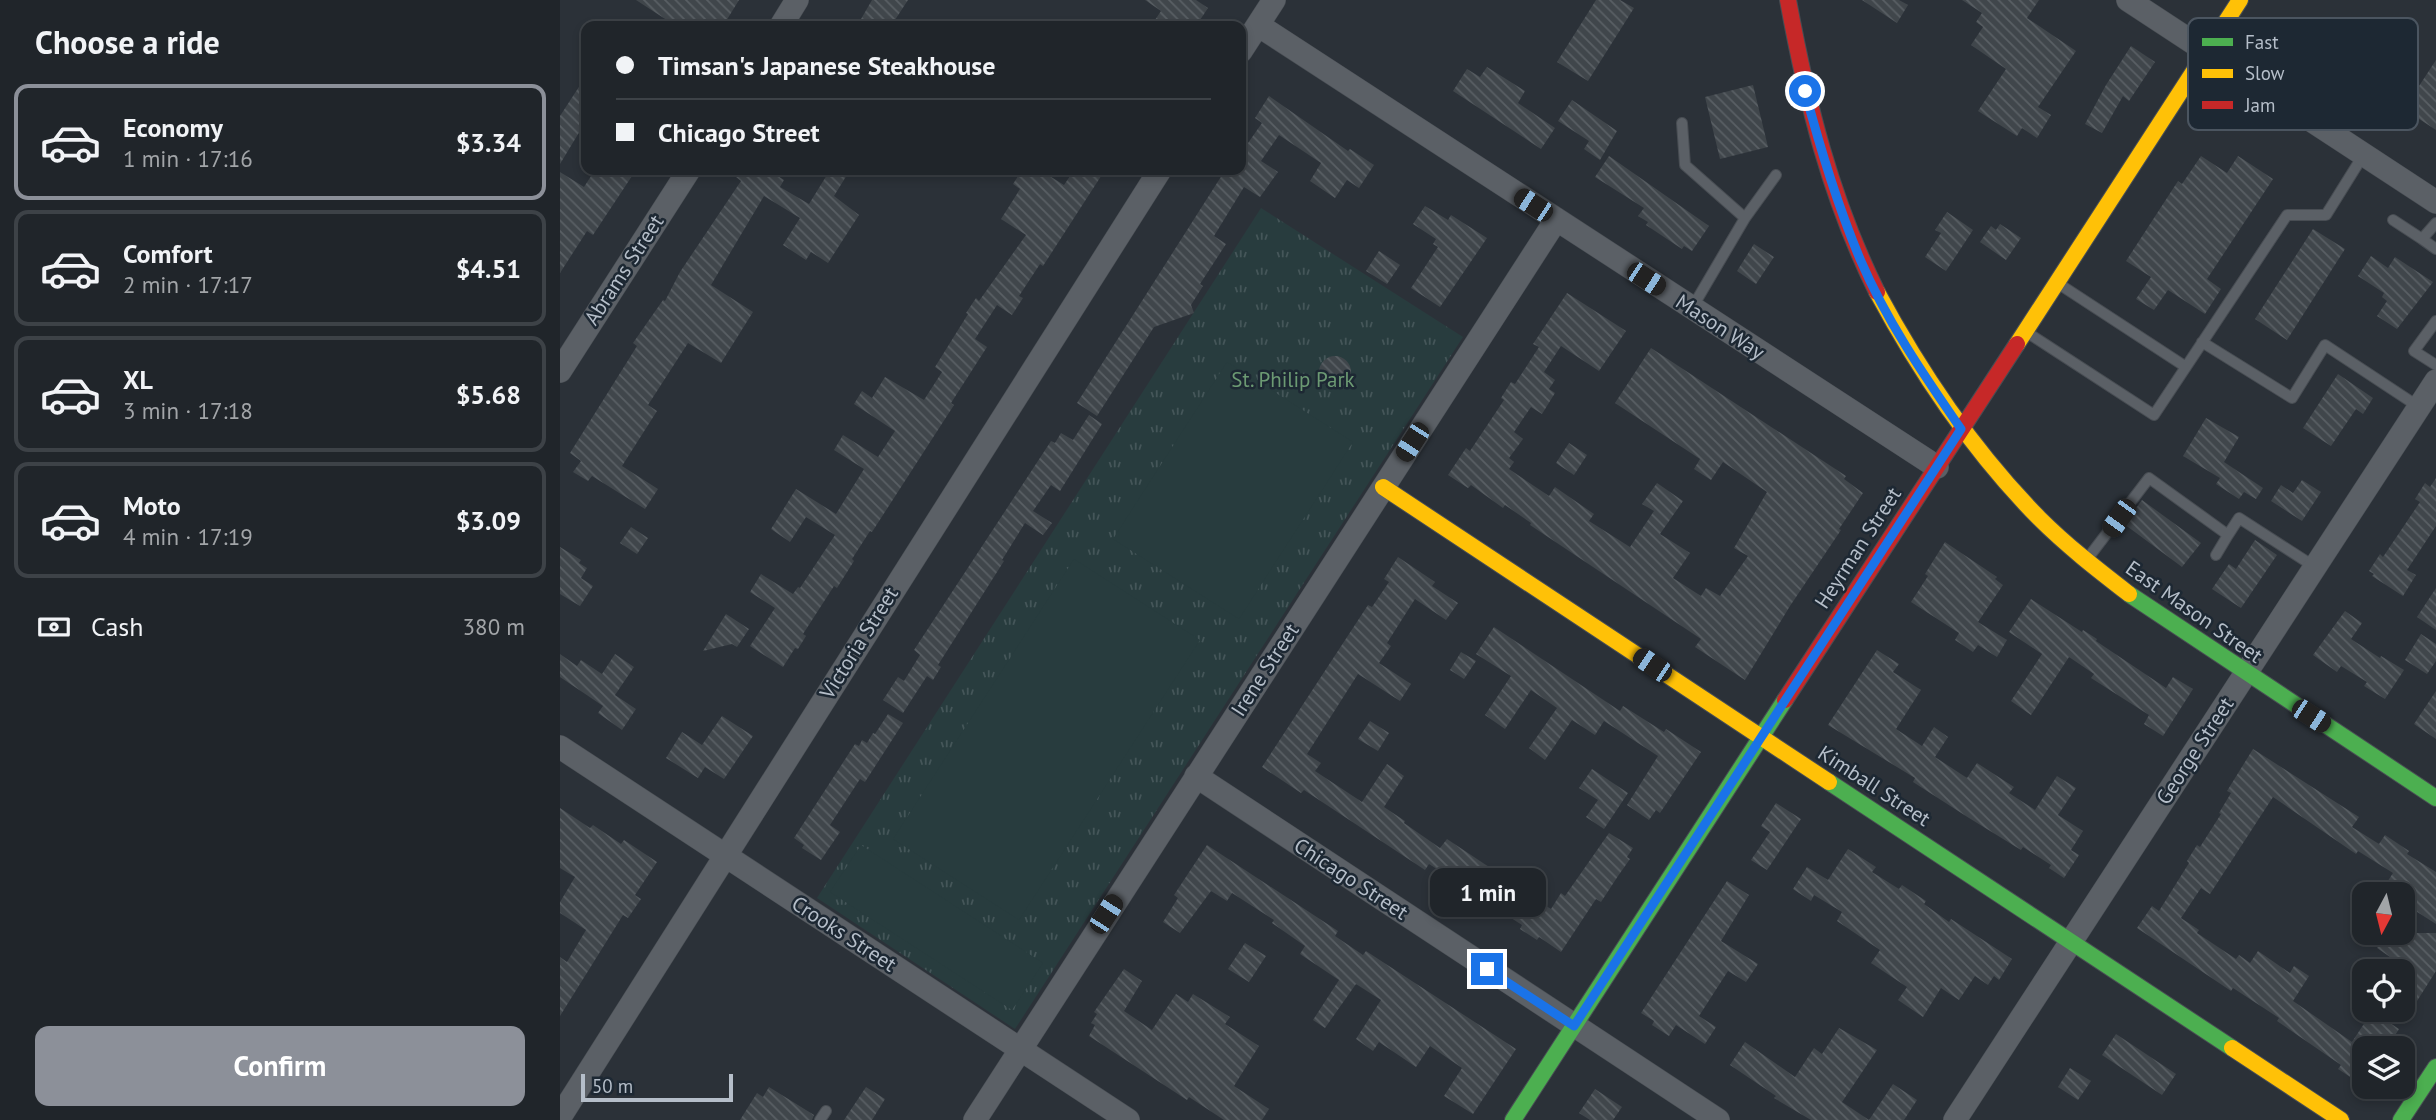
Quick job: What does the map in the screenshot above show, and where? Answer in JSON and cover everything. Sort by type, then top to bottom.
[{"type":"street","points":[[784,21],[797,0]]},
{"type":"street","points":[[1246,43],[1274,0]]},
{"type":"street","name":"East Mason Street","points":[[1788,0],[1808,102],[1823,157],[1849,231],[1888,314],[1918,366],[1961,429],[2039,518],[2131,596],[2436,798]]},
{"type":"street","points":[[2128,0],[2188,39]]},
{"type":"street","name":"Heyrman Street","points":[[2228,18],[2240,0]]},
{"type":"street","name":"Mason Way","points":[[1258,25],[1937,467]]},
{"type":"street","name":"Heyrman Street","points":[[1513,1120],[2188,79]]},
{"type":"street","points":[[2327,130],[2436,202]]},
{"type":"street","name":"Abrams Street","points":[[560,371],[686,175]]},
{"type":"street","name":"Victoria Street","points":[[560,1117],[1157,175]]},
{"type":"street","name":"Irene Street","points":[[975,1120],[1556,220]]},
{"type":"street","name":"George Street","points":[[1955,1120],[2436,381]]},
{"type":"street","name":"Kimball Street","points":[[1383,487],[2342,1120]]},
{"type":"street","name":"Crooks Street","points":[[560,747],[1128,1120]]},
{"type":"street","name":"Chicago Street","points":[[1196,776],[1718,1120]]},
{"type":"street","points":[[2401,1120],[2436,1067]]},
{"type":"lane","points":[[1682,123],[1685,165],[1745,218]]},
{"type":"lane","points":[[2025,331],[2154,415],[2287,215],[2326,215],[2364,154]]},
{"type":"lane","points":[[1692,308],[1745,218],[1776,175]]},
{"type":"lane","points":[[2393,220],[2436,249]]},
{"type":"lane","points":[[2422,239],[2436,223]]},
{"type":"lane","points":[[2057,283],[2186,367]]},
{"type":"lane","points":[[2436,321],[2414,351],[2436,365]]},
{"type":"lane","points":[[2202,342],[2292,398],[2325,345],[2419,407]]},
{"type":"lane","points":[[2087,561],[2149,478],[2228,535]]},
{"type":"lane","points":[[2216,555],[2239,518],[2315,567]]},
{"type":"green space","name":"St. Philip Park","points":[[1261,208],[1463,337],[1015,1029],[817,898]]},
{"type":"green space","points":[[1227,362],[1353,442],[1239,619],[1113,539]]},
{"type":"green space","points":[[1074,559],[1200,640],[1019,920],[893,839]]},
{"type":"green space","points":[[861,845],[1043,963],[1012,1010],[830,892]]},
{"type":"building","points":[[636,0],[739,0],[726,21],[668,21]]},
{"type":"building","points":[[872,0],[908,0],[894,21],[860,21]]},
{"type":"building","points":[[1145,0],[1196,0],[1208,8],[1199,21],[1154,21],[1161,11]]},
{"type":"building","points":[[1596,0],[1620,0],[1634,8],[1588,81],[1557,62]]},
{"type":"building","points":[[1862,0],[1899,0],[1908,5],[1897,23]]},
{"type":"building","points":[[1962,0],[2039,0],[2027,18],[2076,51],[2038,107],[2051,115],[2037,138],[2022,128],[2017,136],[1978,111],[2006,69],[1971,45],[1983,27],[1976,22],[1982,13]]},
{"type":"building","points":[[2131,46],[2155,62],[2129,101],[2123,96],[2102,133],[2085,124]]},
{"type":"building","points":[[2436,60],[2436,130],[2418,118],[2418,88]]},
{"type":"building","points":[[1487,67],[1525,91],[1518,103],[1555,128],[1541,149],[1453,91],[1467,69],[1480,77]]},
{"type":"building","points":[[581,84],[581,129],[560,164],[560,116]]},
{"type":"building","points":[[1753,85],[1768,147],[1720,159],[1705,97]]},
{"type":"building","points":[[1269,96],[1348,151],[1350,149],[1374,165],[1359,188],[1347,180],[1335,198],[1310,181],[1321,163],[1279,135],[1261,161],[1278,172],[1260,197],[1244,187],[1214,236],[1226,244],[1200,284],[1203,286],[1191,305],[1194,313],[1154,327],[1097,416],[1077,403],[1222,175],[1246,175],[1246,146],[1262,123],[1255,118]]},
{"type":"building","points":[[1572,100],[1617,131],[1600,160],[1584,149],[1589,141],[1558,121]]},
{"type":"building","points":[[1609,156],[1709,226],[1692,251],[1684,246],[1682,249],[1646,225],[1648,222],[1638,216],[1644,208],[1595,177]]},
{"type":"building","points":[[2201,156],[2227,173],[2238,156],[2273,179],[2207,279],[2221,289],[2205,314],[2168,290],[2154,310],[2136,299],[2151,277],[2126,261],[2178,181],[2182,184]]},
{"type":"building","points":[[560,172],[584,187],[592,175],[632,176],[593,235],[587,231],[560,273]]},
{"type":"building","points":[[776,175],[784,180],[780,187],[809,204],[827,175],[847,175],[834,196],[859,215],[828,263],[811,252],[806,260],[783,245],[800,218],[764,196],[711,285],[753,312],[721,363],[688,343],[648,405],[657,411],[622,466],[658,489],[645,509],[592,476],[588,481],[573,472],[581,461],[570,453],[637,346],[633,343],[663,300],[665,301],[680,272],[741,181],[736,177]]},
{"type":"building","points":[[1019,175],[1048,175],[1064,185],[1071,175],[1102,175],[1043,266],[1040,264],[1019,296],[1023,298],[1012,315],[997,305],[975,339],[987,347],[951,403],[954,405],[852,559],[854,561],[837,588],[834,586],[803,634],[806,636],[798,649],[795,648],[783,667],[750,646],[775,608],[750,592],[761,574],[793,594],[800,588],[835,535],[806,517],[790,542],[771,529],[796,489],[836,514],[864,469],[834,450],[843,435],[878,457],[895,431],[854,404],[862,391],[872,398],[885,377],[924,400],[942,372],[935,367],[968,314],[966,313],[976,298],[979,301],[1026,235],[1001,219],[1020,189],[1013,184]]},
{"type":"building","points":[[1425,206],[1448,220],[1451,215],[1487,238],[1440,307],[1411,288],[1438,247],[1433,244],[1436,239],[1413,224]]},
{"type":"building","points":[[1947,212],[1973,230],[1946,271],[1925,257],[1941,233],[1935,230]]},
{"type":"building","points":[[2000,224],[2021,238],[2006,260],[1980,242],[1991,226],[1996,230]]},
{"type":"building","points":[[2313,229],[2345,249],[2287,340],[2255,319]]},
{"type":"building","points":[[1754,244],[1774,257],[1756,284],[1737,271]]},
{"type":"building","points":[[1379,251],[1400,265],[1387,284],[1366,271]]},
{"type":"building","points":[[2371,256],[2388,268],[2395,257],[2433,282],[2397,329],[2377,316],[2387,301],[2382,297],[2384,293],[2358,276]]},
{"type":"building","points":[[1567,293],[1626,331],[1599,371],[1561,346],[1544,372],[1555,380],[1549,389],[1555,393],[1542,414],[1531,407],[1514,432],[1523,439],[1509,458],[1514,462],[1509,469],[1549,496],[1555,487],[1594,514],[1589,521],[1630,547],[1654,511],[1642,504],[1657,483],[1683,501],[1660,534],[1690,553],[1673,578],[1701,596],[1706,588],[1720,596],[1748,556],[1734,548],[1767,492],[1723,462],[1711,480],[1694,469],[1700,459],[1615,403],[1651,348],[1846,476],[1844,479],[1863,493],[1745,680],[1695,647],[1701,639],[1530,525],[1531,523],[1505,505],[1503,508],[1471,485],[1468,488],[1448,475],[1466,448],[1470,451],[1504,400],[1501,398],[1511,382],[1515,384],[1539,347],[1533,344]]},
{"type":"building","points":[[1335,356],[1346,361],[1351,372],[1346,383],[1335,388],[1324,383],[1319,372],[1324,361]]},
{"type":"building","points":[[2338,374],[2373,398],[2363,414],[2356,409],[2331,446],[2303,428]]},
{"type":"building","points":[[1089,415],[1102,424],[1060,491],[1051,485],[1033,511],[1052,523],[1043,535],[1025,523],[938,665],[941,667],[933,680],[927,676],[903,713],[883,700],[898,677],[904,681],[920,655],[914,650],[1051,441],[1055,443],[1061,433],[1073,440]]},
{"type":"building","points":[[2206,418],[2239,437],[2224,462],[2263,488],[2256,499],[2244,492],[2239,499],[2216,484],[2220,478],[2183,456]]},
{"type":"building","points":[[1569,443],[1587,455],[1574,475],[1556,463]]},
{"type":"building","points":[[2436,478],[2436,526],[2407,570],[2416,575],[2403,596],[2372,576],[2374,574],[2369,571],[2380,554],[2383,557],[2420,502],[2415,499],[2425,483],[2430,487]]},
{"type":"building","points":[[2302,480],[2321,492],[2302,521],[2271,501],[2281,485],[2293,493]]},
{"type":"building","points":[[2142,500],[2201,543],[2182,567],[2124,524]]},
{"type":"building","points":[[631,527],[648,538],[637,554],[620,543]]},
{"type":"building","points":[[2255,540],[2277,555],[2241,608],[2212,589],[2229,564],[2236,569]]},
{"type":"building","points":[[1945,542],[1997,577],[1995,579],[2003,585],[1978,622],[2007,640],[1997,657],[1978,645],[1973,652],[1955,640],[1959,633],[1911,602]]},
{"type":"building","points":[[560,547],[581,560],[579,563],[587,568],[581,578],[593,586],[580,606],[560,594]]},
{"type":"building","points":[[1398,557],[1435,582],[1432,586],[1458,603],[1446,620],[1415,599],[1387,643],[1391,646],[1379,663],[1411,684],[1400,701],[1358,674],[1307,754],[1321,763],[1315,771],[1362,802],[1387,764],[1404,776],[1384,807],[1440,848],[1447,839],[1507,879],[1504,884],[1535,905],[1538,901],[1551,909],[1561,893],[1565,896],[1609,833],[1633,848],[1627,857],[1630,859],[1601,902],[1596,899],[1561,952],[1539,937],[1537,940],[1520,929],[1522,925],[1480,898],[1476,903],[1453,888],[1457,882],[1429,864],[1425,870],[1304,790],[1301,793],[1262,767],[1368,605],[1372,607],[1389,582],[1384,579]]},
{"type":"building","points":[[2436,588],[2436,630],[2417,617]]},
{"type":"building","points":[[2031,599],[2097,639],[2096,641],[2166,688],[2173,677],[2193,689],[2163,736],[2144,724],[2149,715],[2091,678],[2094,674],[2069,657],[2031,715],[2011,701],[2042,654],[2009,632]]},
{"type":"building","points":[[2345,611],[2362,623],[2351,639],[2404,670],[2385,699],[2364,686],[2367,682],[2341,666],[2337,672],[2313,655]]},
{"type":"building","points":[[726,614],[749,629],[737,647],[732,644],[703,651]]},
{"type":"building","points":[[1494,627],[1620,711],[1623,706],[1701,752],[1660,813],[1656,810],[1649,820],[1627,805],[1658,756],[1604,721],[1595,735],[1572,720],[1545,760],[1529,748],[1557,708],[1531,690],[1505,729],[1485,715],[1511,676],[1476,654]]},
{"type":"building","points":[[2421,634],[2436,644],[2436,661],[2427,674],[2405,660]]},
{"type":"building","points":[[1877,650],[1899,664],[1893,672],[1921,690],[1896,729],[1922,746],[1934,727],[1948,737],[1935,757],[1967,778],[1977,763],[2014,787],[2009,793],[2035,810],[2057,776],[2076,788],[2058,815],[2083,831],[2071,850],[2079,855],[2064,878],[2049,868],[2051,865],[1969,818],[1913,782],[1915,778],[1828,725]]},
{"type":"building","points":[[1461,652],[1476,661],[1464,679],[1450,670]]},
{"type":"building","points":[[560,654],[577,666],[581,660],[602,674],[615,654],[634,667],[615,695],[636,709],[622,730],[598,713],[603,706],[560,677]]},
{"type":"building","points":[[2436,691],[2436,739],[2414,724]]},
{"type":"building","points":[[888,714],[903,723],[865,782],[860,779],[830,825],[840,832],[821,860],[802,848],[804,845],[794,838],[855,744],[859,746],[862,740],[867,743]]},
{"type":"building","points":[[722,716],[753,736],[724,779],[705,767],[698,778],[666,758],[682,732],[702,745]]},
{"type":"building","points":[[1370,721],[1389,733],[1378,751],[1358,739]]},
{"type":"building","points":[[2253,749],[2359,817],[2352,827],[2379,844],[2385,835],[2409,851],[2407,854],[2436,872],[2436,924],[2415,911],[2415,882],[2387,882],[2393,873],[2358,851],[2356,854],[2273,797],[2210,894],[2201,888],[2181,918],[2199,930],[2197,933],[2236,959],[2239,955],[2250,963],[2258,951],[2290,973],[2294,966],[2309,976],[2293,1001],[2352,1042],[2352,1078],[2338,1069],[2341,1065],[2277,1021],[2279,1018],[2233,988],[2231,991],[2137,928],[2152,906],[2159,911],[2197,845],[2200,847],[2221,814],[2219,813],[2231,793],[2227,791]]},
{"type":"building","points":[[1592,769],[1628,793],[1604,829],[1586,817],[1598,800],[1579,788]]},
{"type":"building","points":[[1776,803],[1801,819],[1767,870],[1751,860],[1770,832],[1761,826]]},
{"type":"building","points":[[560,808],[590,828],[593,825],[621,844],[624,840],[657,862],[635,895],[641,899],[628,918],[623,915],[560,1016],[560,957],[567,962],[586,930],[560,913],[560,902],[575,877],[560,868]]},
{"type":"building","points":[[1207,845],[1338,931],[1335,936],[1363,955],[1366,951],[1516,1049],[1473,1114],[1444,1096],[1462,1068],[1430,1046],[1416,1067],[1379,1042],[1373,1051],[1356,1039],[1381,1000],[1356,984],[1325,1028],[1313,1020],[1339,980],[1300,954],[1305,946],[1272,923],[1274,920],[1232,893],[1227,901],[1211,891],[1180,933],[1163,922],[1178,898],[1174,895]]},
{"type":"building","points":[[1848,849],[1876,867],[1872,872],[1899,889],[1902,885],[1926,901],[1924,904],[1949,922],[1951,919],[2012,959],[1999,980],[1994,976],[1988,985],[1975,976],[1959,1000],[1941,988],[1923,1017],[1898,1000],[1907,987],[1871,963],[1880,950],[1837,921],[1842,912],[1814,895],[1811,901],[1793,889],[1807,867],[1828,880]]},
{"type":"building","points":[[1727,881],[1749,895],[1721,941],[1758,964],[1746,982],[1728,971],[1699,1016],[1716,1027],[1705,1044],[1676,1025],[1669,1036],[1652,1025],[1654,1021],[1641,1013]]},
{"type":"building","points":[[2415,933],[2436,933],[2436,971],[2417,1001],[2415,959],[2393,959],[2377,948],[2379,945],[2415,945]]},
{"type":"building","points":[[1245,943],[1266,956],[1249,982],[1228,969]]},
{"type":"building","points":[[1124,969],[1142,981],[1124,1011],[1152,1030],[1176,994],[1188,1002],[1193,994],[1230,1017],[1225,1024],[1259,1046],[1234,1086],[1269,1109],[1262,1120],[1224,1120],[1189,1097],[1187,1100],[1089,1036],[1095,1025],[1091,1023],[1097,1014],[1094,1012]]},
{"type":"building","points":[[2365,1022],[2391,1022],[2399,1029],[2395,1036],[2356,1036]]},
{"type":"building","points":[[1839,1028],[1877,1050],[1842,1102],[1869,1120],[1811,1120],[1774,1098],[1776,1096],[1730,1065],[1745,1042],[1795,1077],[1814,1048],[1822,1054]]},
{"type":"building","points":[[2116,1034],[2176,1074],[2162,1095],[2102,1055]]},
{"type":"building","points":[[2070,1068],[2091,1081],[2078,1100],[2058,1087]]},
{"type":"building","points":[[1893,1084],[1917,1100],[1904,1120],[1869,1120]]},
{"type":"building","points":[[769,1087],[814,1115],[812,1120],[740,1120],[757,1093],[763,1097]]},
{"type":"building","points":[[866,1087],[885,1099],[872,1120],[844,1120]]},
{"type":"building","points":[[1595,1089],[1622,1107],[1613,1120],[1590,1120],[1579,1113]]},
{"type":"traffic: fast","points":[[2129,594],[2436,798]]},
{"type":"traffic: fast","points":[[1513,1120],[1785,700]]},
{"type":"traffic: fast","points":[[1829,782],[2232,1048]]},
{"type":"traffic: fast","points":[[2401,1120],[2436,1067]]},
{"type":"traffic: slow","points":[[2228,18],[2240,0]]},
{"type":"traffic: slow","points":[[2017,344],[2188,80]]},
{"type":"traffic: slow","points":[[1877,292],[1930,382],[1992,466],[2050,528],[2129,594]]},
{"type":"traffic: slow","points":[[1383,487],[1829,782]]},
{"type":"traffic: slow","points":[[2232,1048],[2341,1120]]},
{"type":"traffic: jam","points":[[1788,0],[1803,76],[1822,149],[1846,221],[1877,292]]},
{"type":"traffic: jam","points":[[1785,700],[2017,344]]},
{"type":"route","points":[[1487,969],[1574,1026],[1961,429],[1918,366],[1861,261],[1827,170],[1805,91]]}]
